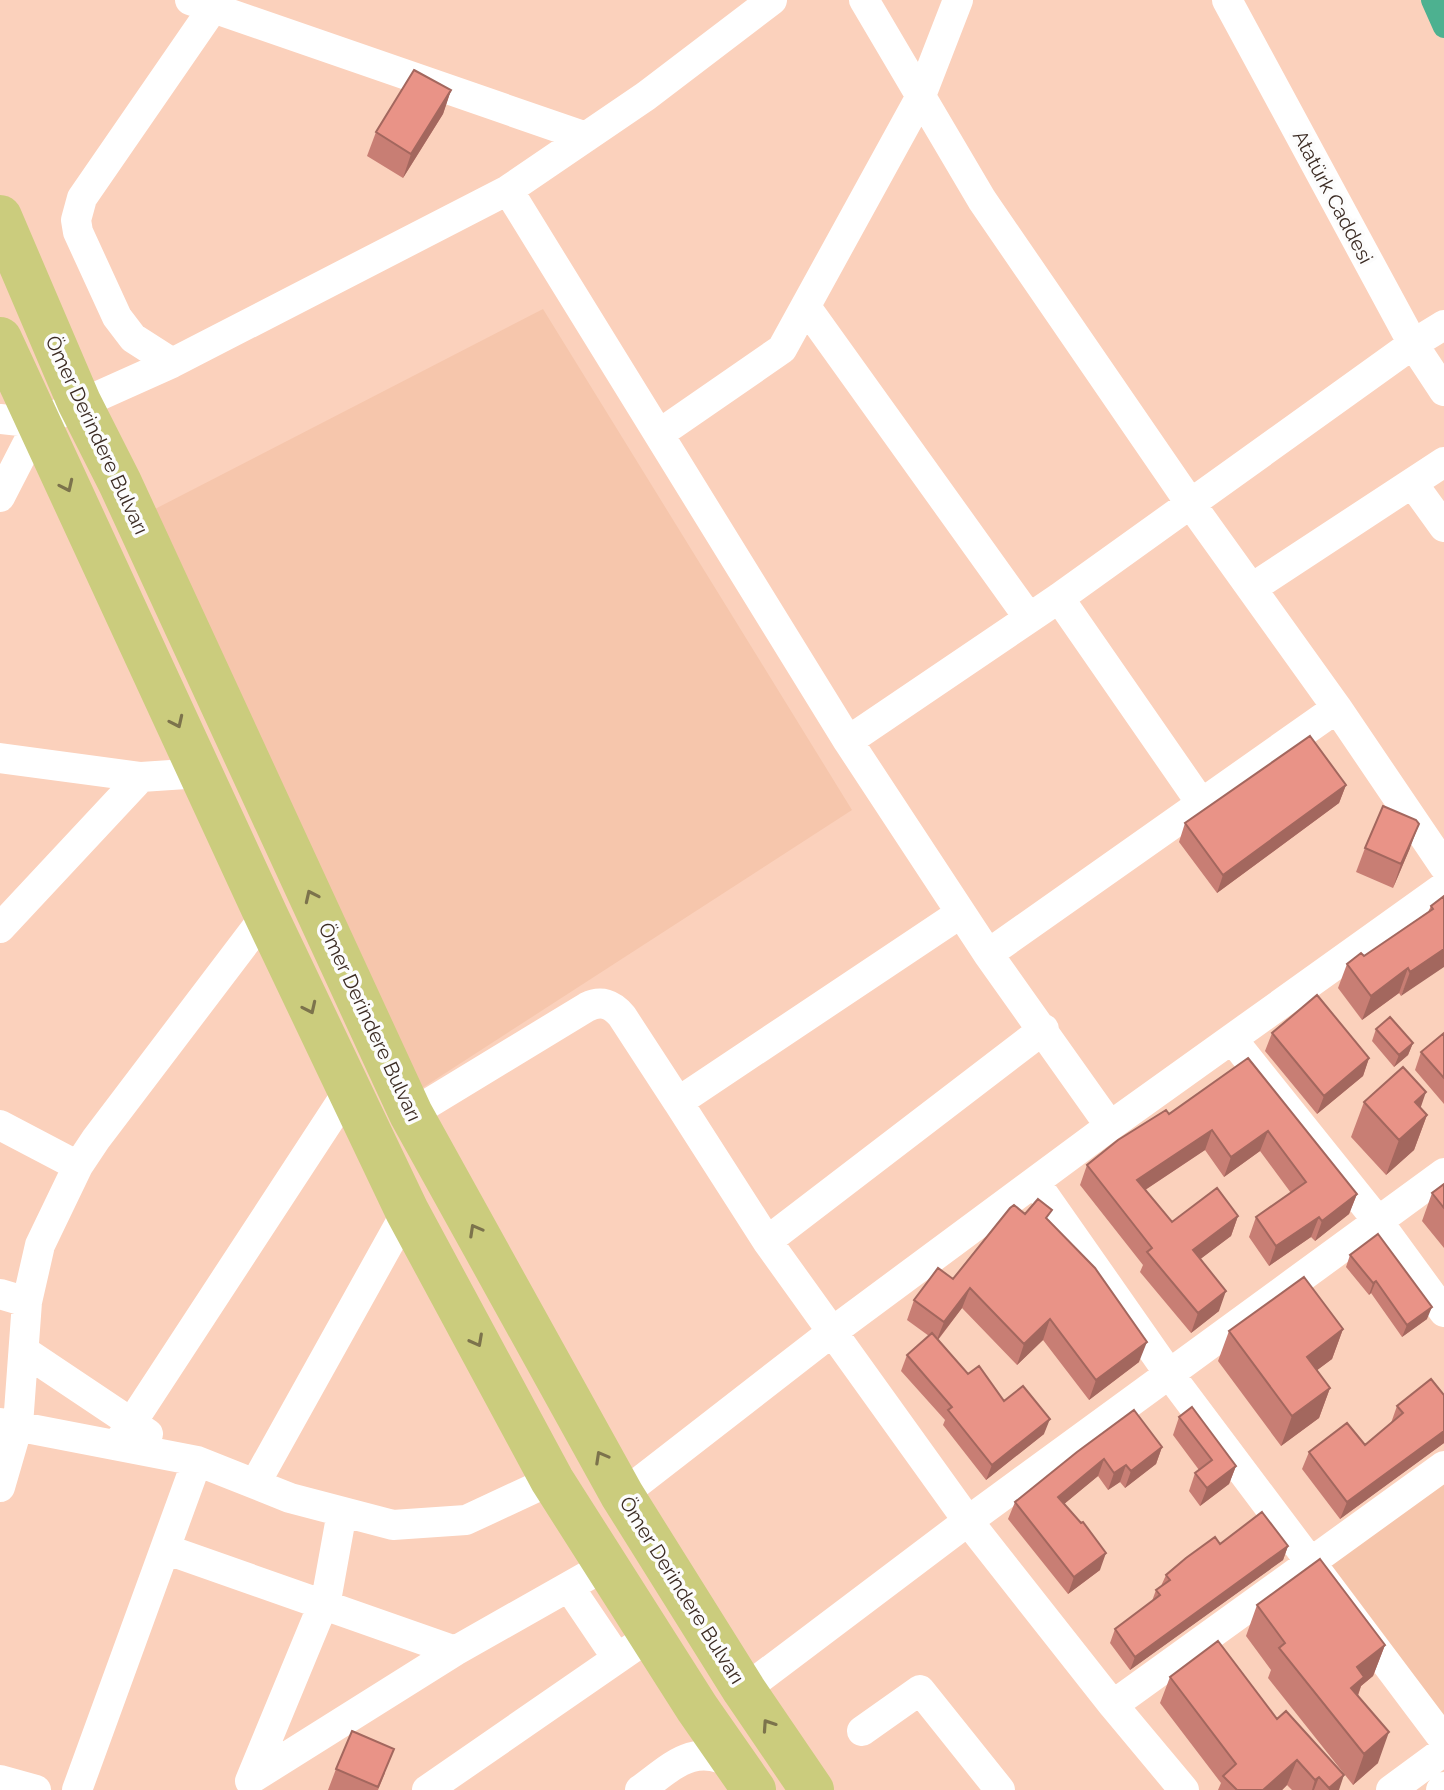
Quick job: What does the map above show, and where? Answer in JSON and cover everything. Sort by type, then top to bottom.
[{"type":"highway","name":"Ömer Derindere Bulvarı","points":[[0,217],[79,402],[140,526],[411,1114],[622,1495],[744,1690],[812,1790]]},
{"type":"highway","points":[[0,339],[19,421],[201,773],[407,1211],[552,1480],[587,1576],[633,1647],[697,1708],[745,1777]]},
{"type":"street","points":[[0,497],[19,421],[79,402],[172,363],[508,190],[646,96],[772,0]]},
{"type":"street","points":[[864,0],[982,200],[1444,866]]},
{"type":"street","points":[[659,434],[782,349],[920,98],[958,0]]},
{"type":"street","name":"Atatürk Caddesi","points":[[1227,0],[1413,344],[1444,391]]},
{"type":"street","points":[[172,363],[133,338],[117,317],[78,232],[76,220],[82,198],[202,4],[586,137]]},
{"type":"street","points":[[508,190],[848,741],[988,954],[1110,1126]]},
{"type":"street","points":[[806,307],[1029,618]]},
{"type":"street","points":[[848,741],[1059,598],[1413,344],[1444,325]]},
{"type":"street","points":[[1252,588],[1444,462]]},
{"type":"street","points":[[1413,484],[1444,527]]},
{"type":"street","points":[[1059,598],[1201,803]]},
{"type":"street","points":[[988,954],[1337,708]]},
{"type":"street","points":[[0,758],[141,777],[201,773]]},
{"type":"street","points":[[4,915],[141,777]]},
{"type":"street","points":[[622,1495],[832,1332],[1110,1126],[1444,887]]},
{"type":"street","points":[[678,1102],[961,913]]},
{"type":"street","points":[[0,1487],[24,1351],[14,1298],[78,1166],[266,915]]},
{"type":"street","points":[[411,1114],[587,1007],[602,1003],[613,1006],[767,1241],[968,1521],[1184,1790]]},
{"type":"street","points":[[767,1241],[1044,1029]]},
{"type":"street","points":[[1232,1039],[1377,1220],[1444,1312]]},
{"type":"street","points":[[124,1434],[349,1090]]},
{"type":"street","points":[[0,1125],[78,1166]]},
{"type":"street","points":[[744,1690],[968,1521],[1444,1173]]},
{"type":"street","points":[[1035,1182],[1170,1375],[1444,1740]]},
{"type":"street","points":[[255,1484],[407,1211]]},
{"type":"street","points":[[24,1351],[124,1434]]},
{"type":"street","points":[[9,1424],[124,1434],[290,1498],[393,1525],[466,1520],[552,1480]]},
{"type":"street","points":[[77,1790],[165,1549],[190,1459]]},
{"type":"street","points":[[1113,1705],[1444,1466]]},
{"type":"street","points":[[249,1784],[327,1595],[342,1512]]},
{"type":"street","points":[[165,1549],[455,1651]]},
{"type":"street","points":[[249,1784],[455,1651],[587,1576]]},
{"type":"street","points":[[427,1790],[633,1647]]},
{"type":"street","points":[[862,1731],[920,1690],[1000,1790]]},
{"type":"street","points":[[640,1790],[686,1757],[697,1734],[697,1708]]},
{"type":"street","points":[[1391,1790],[1444,1751]]},
{"type":"street","points":[[686,1757],[712,1755],[745,1777]]},
{"type":"street","points":[[0,1780],[36,1790]]},
{"type":"shaded area","points":[[543,309],[852,810],[413,1094],[155,509]]},
{"type":"shaded area","points":[[1444,1475],[1444,1717],[1328,1562]]},
{"type":"building","points":[[414,70],[451,90],[411,154],[376,132]]},
{"type":"building","points":[[1310,736],[1346,785],[1223,875],[1185,823]]},
{"type":"building","points":[[1383,806],[1419,824],[1401,864],[1365,848]]},
{"type":"building","points":[[1444,896],[1444,949],[1410,972],[1408,968],[1371,996],[1347,964],[1361,953],[1364,956],[1433,909],[1431,906]]},
{"type":"building","points":[[1317,995],[1369,1058],[1324,1096],[1272,1033]]},
{"type":"building","points":[[1390,1017],[1413,1043],[1399,1055],[1376,1029]]},
{"type":"building","points":[[1444,1033],[1444,1078],[1421,1052]]},
{"type":"building","points":[[1248,1058],[1357,1194],[1322,1221],[1319,1217],[1276,1246],[1256,1217],[1306,1182],[1268,1131],[1231,1157],[1212,1130],[1137,1180],[1172,1222],[1217,1188],[1238,1216],[1193,1250],[1226,1291],[1198,1313],[1147,1252],[1152,1248],[1087,1165],[1118,1140],[1166,1110],[1169,1114]]},
{"type":"building","points":[[1403,1067],[1426,1092],[1415,1102],[1427,1115],[1399,1140],[1364,1102]]},
{"type":"building","points":[[1444,1184],[1444,1208],[1432,1193]]},
{"type":"building","points":[[1038,1199],[1052,1210],[1046,1218],[1095,1268],[1147,1342],[1096,1380],[1050,1319],[1024,1344],[970,1288],[944,1322],[914,1300],[938,1268],[953,1279],[1010,1208],[1014,1205],[1025,1214]]},
{"type":"building","points":[[1378,1234],[1432,1307],[1407,1325],[1376,1281],[1373,1283],[1350,1255]]},
{"type":"building","points":[[1304,1277],[1343,1329],[1307,1357],[1330,1388],[1292,1416],[1229,1331]]},
{"type":"building","points":[[932,1333],[968,1374],[979,1366],[1004,1401],[1023,1386],[1050,1419],[992,1465],[948,1410],[952,1407],[907,1355]]},
{"type":"building","points":[[1431,1379],[1444,1395],[1444,1431],[1347,1502],[1309,1452],[1347,1423],[1365,1445],[1403,1413],[1397,1406]]},
{"type":"building","points":[[1192,1407],[1236,1466],[1207,1488],[1195,1473],[1212,1460],[1179,1417]]},
{"type":"building","points":[[1134,1410],[1162,1447],[1131,1471],[1126,1465],[1114,1473],[1104,1459],[1058,1497],[1083,1522],[1106,1553],[1074,1577],[1015,1502]]},
{"type":"building","points":[[1262,1512],[1288,1546],[1135,1657],[1115,1629],[1160,1595],[1156,1590],[1170,1580],[1166,1575],[1186,1558],[1215,1537],[1220,1544]]},
{"type":"building","points":[[1320,1559],[1385,1645],[1357,1667],[1364,1677],[1351,1688],[1389,1732],[1364,1754],[1279,1648],[1285,1643],[1257,1605]]},
{"type":"building","points":[[1218,1641],[1277,1719],[1286,1711],[1344,1775],[1329,1788],[1319,1777],[1315,1780],[1297,1760],[1263,1790],[1237,1790],[1223,1776],[1236,1764],[1170,1677]]},
{"type":"building","points":[[352,1731],[394,1749],[378,1787],[336,1769]]},
{"type":"waterway","points":[[1432,0],[1444,27]]}]
